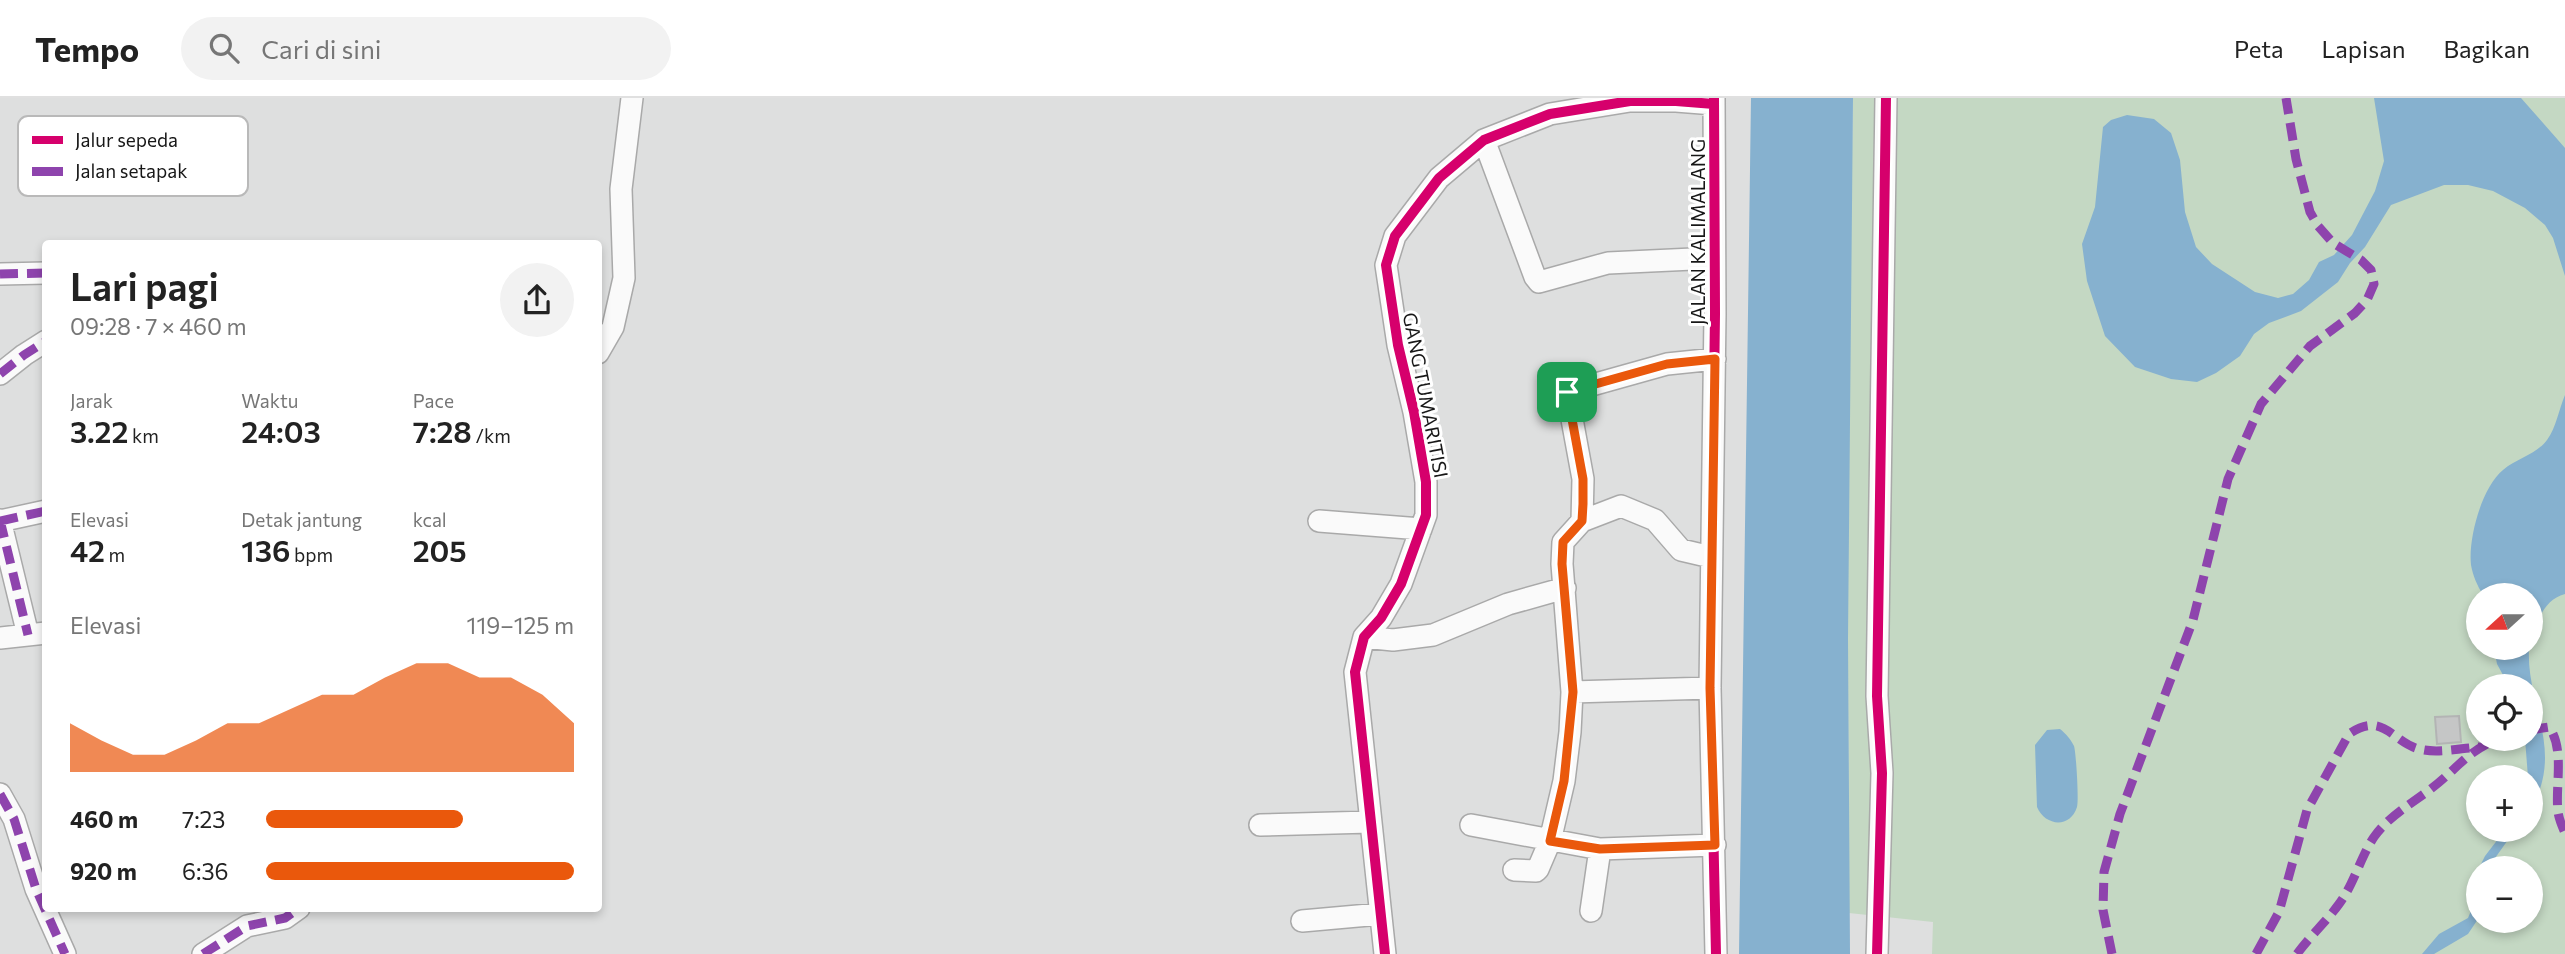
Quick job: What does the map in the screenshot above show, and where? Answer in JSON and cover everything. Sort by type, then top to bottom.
[{"type":"street","points":[[602,346],[613,327],[624,278],[621,189],[632,98]]},
{"type":"street","points":[[1877,954],[1882,773],[1877,696],[1886,98]]},
{"type":"street","name":"GANG TUMARITISI","points":[[1385,954],[1355,672],[1359,649],[1401,584],[1426,515],[1426,482],[1389,294],[1387,256],[1404,222],[1439,178],[1484,140],[1549,106],[1653,100],[1714,101]]},
{"type":"street","name":"JALAN KALIMALANG","points":[[1714,101],[1715,359],[1710,688],[1716,954]]},
{"type":"street","points":[[1484,140],[1530,265],[1539,282],[1608,263],[1714,258]]},
{"type":"street","points":[[0,274],[42,273]]},
{"type":"street","points":[[0,374],[42,344]]},
{"type":"street","points":[[1582,521],[1583,479],[1567,392],[1667,364],[1715,359]]},
{"type":"street","points":[[1514,870],[1535,871],[1550,841],[1564,781],[1573,692],[1562,564],[1563,542],[1582,521],[1621,506],[1655,520],[1681,550],[1711,557]]},
{"type":"street","points":[[0,638],[37,634],[0,521],[42,512]]},
{"type":"street","points":[[1319,521],[1421,529]]},
{"type":"street","points":[[1364,638],[1393,640],[1433,635],[1508,604],[1564,589]]},
{"type":"street","points":[[1573,692],[1710,688]]},
{"type":"street","points":[[2,805],[16,825],[42,902]]},
{"type":"street","points":[[1261,825],[1370,822]]},
{"type":"street","points":[[1471,825],[1600,849],[1715,845]]},
{"type":"street","points":[[1591,911],[1600,849]]},
{"type":"street","points":[[46,912],[65,954]]},
{"type":"street","points":[[203,954],[247,926],[285,918],[293,912]]},
{"type":"street","points":[[1302,921],[1380,914]]},
{"type":"green space","points":[[1853,98],[2565,98],[2565,954],[1932,954],[1933,922],[1849,913],[1847,412]]},
{"type":"water","points":[[1751,98],[1853,98],[1848,639],[1850,954],[1739,954]]},
{"type":"water","points":[[2374,98],[2521,98],[2565,148],[2565,276],[2553,238],[2545,225],[2525,208],[2493,191],[2468,185],[2444,185],[2391,205],[2365,247],[2350,263],[2338,282],[2301,311],[2269,323],[2254,334],[2240,356],[2216,373],[2197,382],[2171,379],[2135,367],[2105,336],[2087,281],[2082,244],[2095,207],[2103,127],[2111,120],[2127,115],[2154,119],[2171,133],[2180,160],[2185,212],[2196,247],[2212,264],[2255,292],[2278,298],[2293,294],[2309,280],[2319,262],[2334,255],[2352,235],[2375,191],[2384,161]]},
{"type":"water","points":[[2565,395],[2565,594],[2551,601],[2543,613],[2543,583],[2477,583],[2471,565],[2471,554],[2478,514],[2495,478],[2547,440]]},
{"type":"water","points":[[2496,660],[2530,660],[2531,674],[2502,674]]},
{"type":"water","points":[[2060,729],[2074,746],[2078,803],[2069,819],[2057,822],[2046,818],[2037,807],[2035,745],[2047,730]]},
{"type":"water","points":[[2543,734],[2545,767],[2543,777],[2543,765],[2527,765],[2526,751],[2543,751]]},
{"type":"water","points":[[2496,842],[2506,842],[2497,856],[2485,856]]},
{"type":"water","points":[[2466,919],[2468,934],[2434,954],[2422,954],[2439,934]]},
{"type":"building","points":[[2459,716],[2461,742],[2437,744],[2435,717]]},
{"type":"marked path","points":[[2112,954],[2103,910],[2104,872],[2120,814],[2193,620],[2228,479],[2261,404],[2310,346],[2355,313],[2367,300],[2374,284],[2371,270],[2361,260],[2333,243],[2310,212],[2296,159],[2286,98]]},
{"type":"marked path","points":[[0,274],[42,273]]},
{"type":"marked path","points":[[0,374],[42,344]]},
{"type":"marked path","points":[[0,521],[42,512]]},
{"type":"marked path","points":[[0,520],[28,635]]},
{"type":"marked path","points":[[2256,954],[2279,912],[2307,810],[2349,734],[2361,727],[2372,725],[2424,750],[2466,749]]},
{"type":"marked path","points":[[2543,728],[2549,727],[2557,746],[2558,812],[2565,833]]},
{"type":"marked path","points":[[2297,954],[2334,911],[2353,880],[2369,845],[2380,830],[2393,816],[2476,751]]},
{"type":"marked path","points":[[0,794],[14,819],[42,902]]},
{"type":"marked path","points":[[46,912],[65,954]]},
{"type":"marked path","points":[[203,954],[247,926],[285,918],[293,912]]},
{"type":"cycle path","points":[[1714,98],[1715,314],[1710,688],[1716,954]]},
{"type":"cycle path","points":[[1877,954],[1882,773],[1877,696],[1886,98]]},
{"type":"cycle path","points":[[1385,954],[1355,672],[1364,637],[1381,618],[1401,584],[1426,515],[1426,482],[1414,412],[1398,345],[1386,265],[1395,236],[1439,178],[1484,140],[1550,114],[1630,101],[1714,104]]},
{"type":"route","points":[[1715,359],[1710,688],[1715,845],[1600,849],[1550,841],[1564,781],[1573,692],[1562,564],[1563,542],[1582,521],[1583,504],[1583,479],[1567,392],[1667,364],[1715,359]]}]
